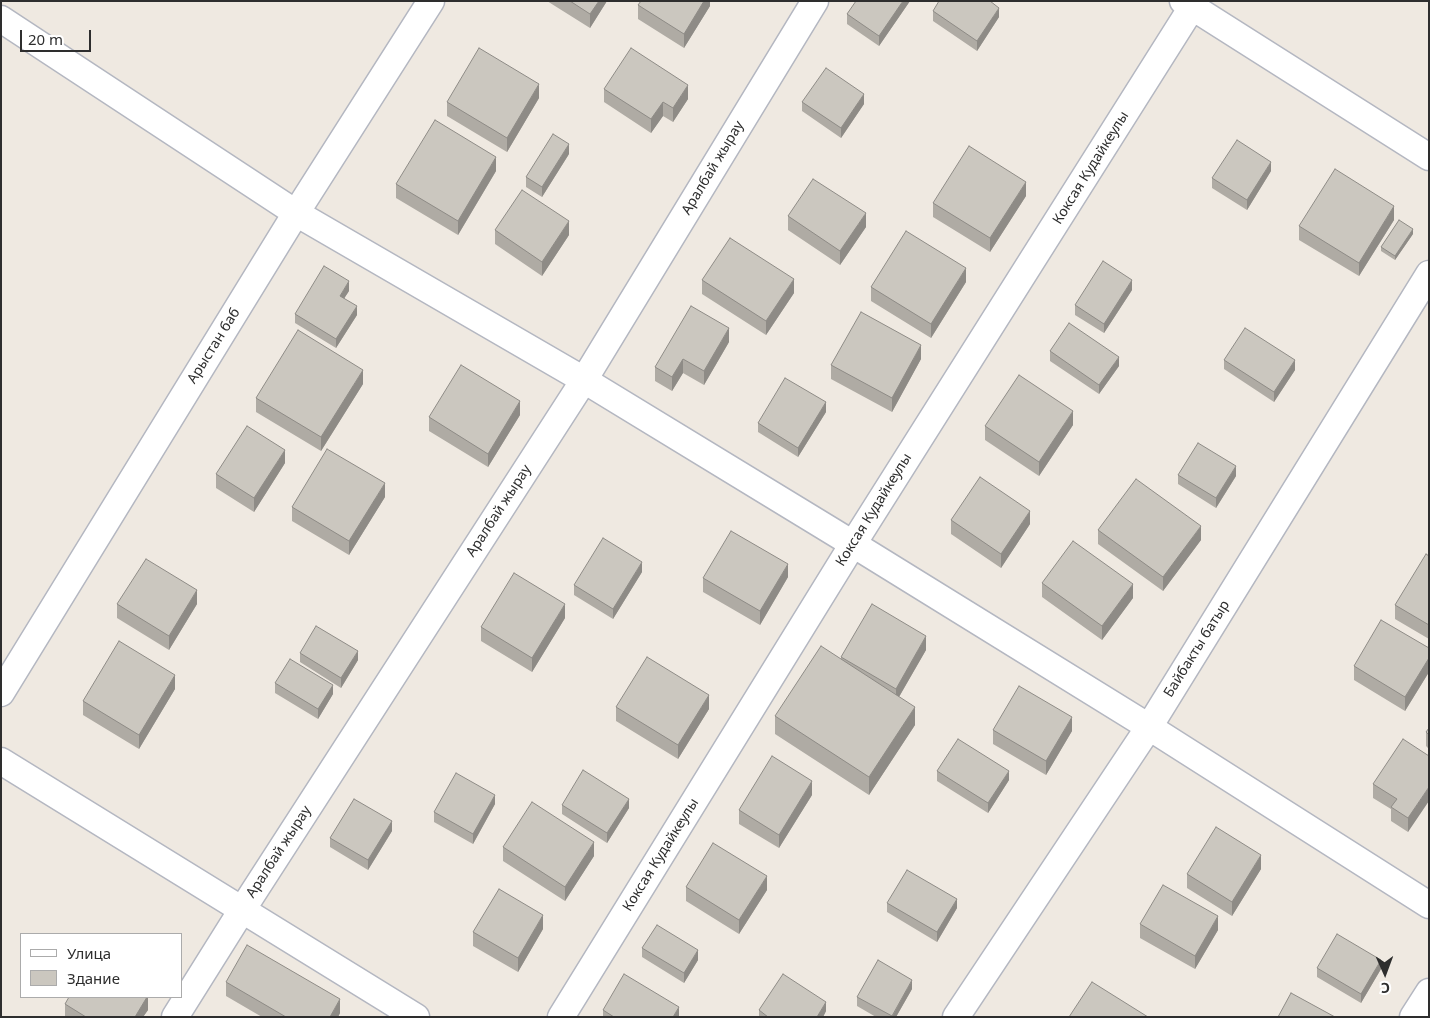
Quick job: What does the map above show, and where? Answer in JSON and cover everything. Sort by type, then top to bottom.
[{"type":"street","name":"Арыстан баб","points":[[1,693],[296,213],[431,1]]},
{"type":"street","name":"Аралбай жырау","points":[[175,1017],[584,380],[815,1]]},
{"type":"street","points":[[1188,4],[1429,157]]},
{"type":"street","name":"Коксая Кудайкеулы","points":[[561,1017],[1188,4]]},
{"type":"street","points":[[1,20],[296,213],[584,380],[853,544],[1149,727],[1429,905]]},
{"type":"street","name":"Байбакты батыр","points":[[956,1017],[1149,727],[1429,274]]},
{"type":"street","points":[[1,761],[416,1017]]},
{"type":"street","points":[[1413,1017],[1429,992]]},
{"type":"building","points":[[570,1],[599,1],[590,14]]},
{"type":"building","points":[[641,1],[704,1],[684,34],[638,5]]},
{"type":"building","points":[[856,1],[903,1],[879,36],[847,14]]},
{"type":"building","points":[[939,1],[990,1],[999,8],[977,41],[933,11]]},
{"type":"building","points":[[479,48],[539,84],[507,138],[447,102]]},
{"type":"building","points":[[631,48],[688,85],[673,108],[663,102],[651,119],[604,89]]},
{"type":"building","points":[[826,68],[864,94],[841,128],[802,102]]},
{"type":"building","points":[[435,120],[496,157],[458,221],[396,184]]},
{"type":"building","points":[[553,134],[569,144],[542,187],[526,177]]},
{"type":"building","points":[[1237,140],[1271,162],[1247,200],[1212,178]]},
{"type":"building","points":[[969,146],[1026,182],[990,238],[933,203]]},
{"type":"building","points":[[1335,169],[1394,206],[1359,263],[1299,226]]},
{"type":"building","points":[[813,179],[866,213],[840,251],[788,216]]},
{"type":"building","points":[[522,190],[569,221],[542,262],[495,230]]},
{"type":"building","points":[[1399,220],[1413,229],[1395,256],[1381,247]]},
{"type":"building","points":[[906,231],[966,268],[931,324],[871,287]]},
{"type":"building","points":[[730,238],[794,279],[766,321],[702,280]]},
{"type":"building","points":[[1103,261],[1132,280],[1104,324],[1075,305]]},
{"type":"building","points":[[324,266],[349,281],[340,296],[357,306],[336,339],[295,314]]},
{"type":"building","points":[[691,306],[729,328],[704,371],[683,359],[672,377],[655,367]]},
{"type":"building","points":[[861,312],[921,345],[892,398],[831,365]]},
{"type":"building","points":[[1069,323],[1119,357],[1099,385],[1050,351]]},
{"type":"building","points":[[1245,328],[1295,360],[1274,392],[1224,360]]},
{"type":"building","points":[[298,330],[363,370],[321,437],[256,398]]},
{"type":"building","points":[[461,365],[520,401],[488,454],[429,417]]},
{"type":"building","points":[[1019,375],[1073,411],[1039,462],[985,426]]},
{"type":"building","points":[[785,378],[826,402],[798,448],[758,423]]},
{"type":"building","points":[[247,426],[285,450],[254,498],[216,474]]},
{"type":"building","points":[[1198,443],[1236,466],[1216,498],[1178,475]]},
{"type":"building","points":[[327,449],[385,483],[349,541],[292,507]]},
{"type":"building","points":[[980,477],[1030,511],[1001,554],[951,520]]},
{"type":"building","points":[[1136,479],[1201,526],[1163,577],[1098,530]]},
{"type":"building","points":[[731,531],[788,564],[760,611],[703,578]]},
{"type":"building","points":[[603,538],[642,562],[613,609],[574,585]]},
{"type":"building","points":[[1073,541],[1133,584],[1102,626],[1042,583]]},
{"type":"building","points":[[1426,554],[1429,556],[1429,625],[1395,605]]},
{"type":"building","points":[[146,559],[197,590],[169,636],[117,604]]},
{"type":"building","points":[[514,573],[565,604],[532,658],[481,627]]},
{"type":"building","points":[[872,604],[926,636],[896,689],[841,657]]},
{"type":"building","points":[[1381,620],[1429,648],[1429,658],[1405,697],[1354,666]]},
{"type":"building","points":[[316,626],[358,651],[341,678],[300,653]]},
{"type":"building","points":[[119,641],[175,675],[139,735],[83,701]]},
{"type":"building","points":[[821,646],[915,707],[869,777],[775,716]]},
{"type":"building","points":[[647,657],[709,695],[678,745],[616,707]]},
{"type":"building","points":[[290,659],[333,685],[318,709],[275,683]]},
{"type":"building","points":[[1019,686],[1072,717],[1046,761],[993,730]]},
{"type":"building","points":[[958,739],[1009,771],[988,803],[937,771]]},
{"type":"building","points":[[1403,739],[1429,756],[1429,787],[1408,818],[1391,807],[1397,799],[1373,784]]},
{"type":"building","points":[[772,756],[812,781],[779,835],[739,810]]},
{"type":"building","points":[[583,770],[629,799],[607,833],[562,805]]},
{"type":"building","points":[[456,773],[495,795],[473,834],[434,812]]},
{"type":"building","points":[[354,799],[392,821],[368,860],[330,838]]},
{"type":"building","points":[[532,802],[594,842],[565,887],[503,847]]},
{"type":"building","points":[[1216,827],[1261,855],[1232,902],[1187,874]]},
{"type":"building","points":[[713,843],[767,876],[739,920],[686,887]]},
{"type":"building","points":[[907,870],[957,899],[937,932],[887,903]]},
{"type":"building","points":[[1163,885],[1218,916],[1195,956],[1140,924]]},
{"type":"building","points":[[499,889],[543,915],[518,958],[473,932]]},
{"type":"building","points":[[657,925],[698,950],[684,973],[642,948]]},
{"type":"building","points":[[1337,934],[1381,960],[1361,994],[1317,968]]},
{"type":"building","points":[[247,945],[340,999],[330,1017],[286,1017],[226,982]]},
{"type":"building","points":[[878,960],[912,980],[892,1016],[857,997]]},
{"type":"building","points":[[624,974],[679,1007],[673,1017],[614,1017],[603,1010]]},
{"type":"building","points":[[783,974],[826,1002],[817,1017],[768,1017],[759,1010]]},
{"type":"building","points":[[1092,982],[1148,1017],[1069,1017]]},
{"type":"building","points":[[1291,993],[1335,1017],[1278,1017]]},
{"type":"building","points":[[68,998],[146,998],[135,1017],[86,1017],[65,1004]]}]
